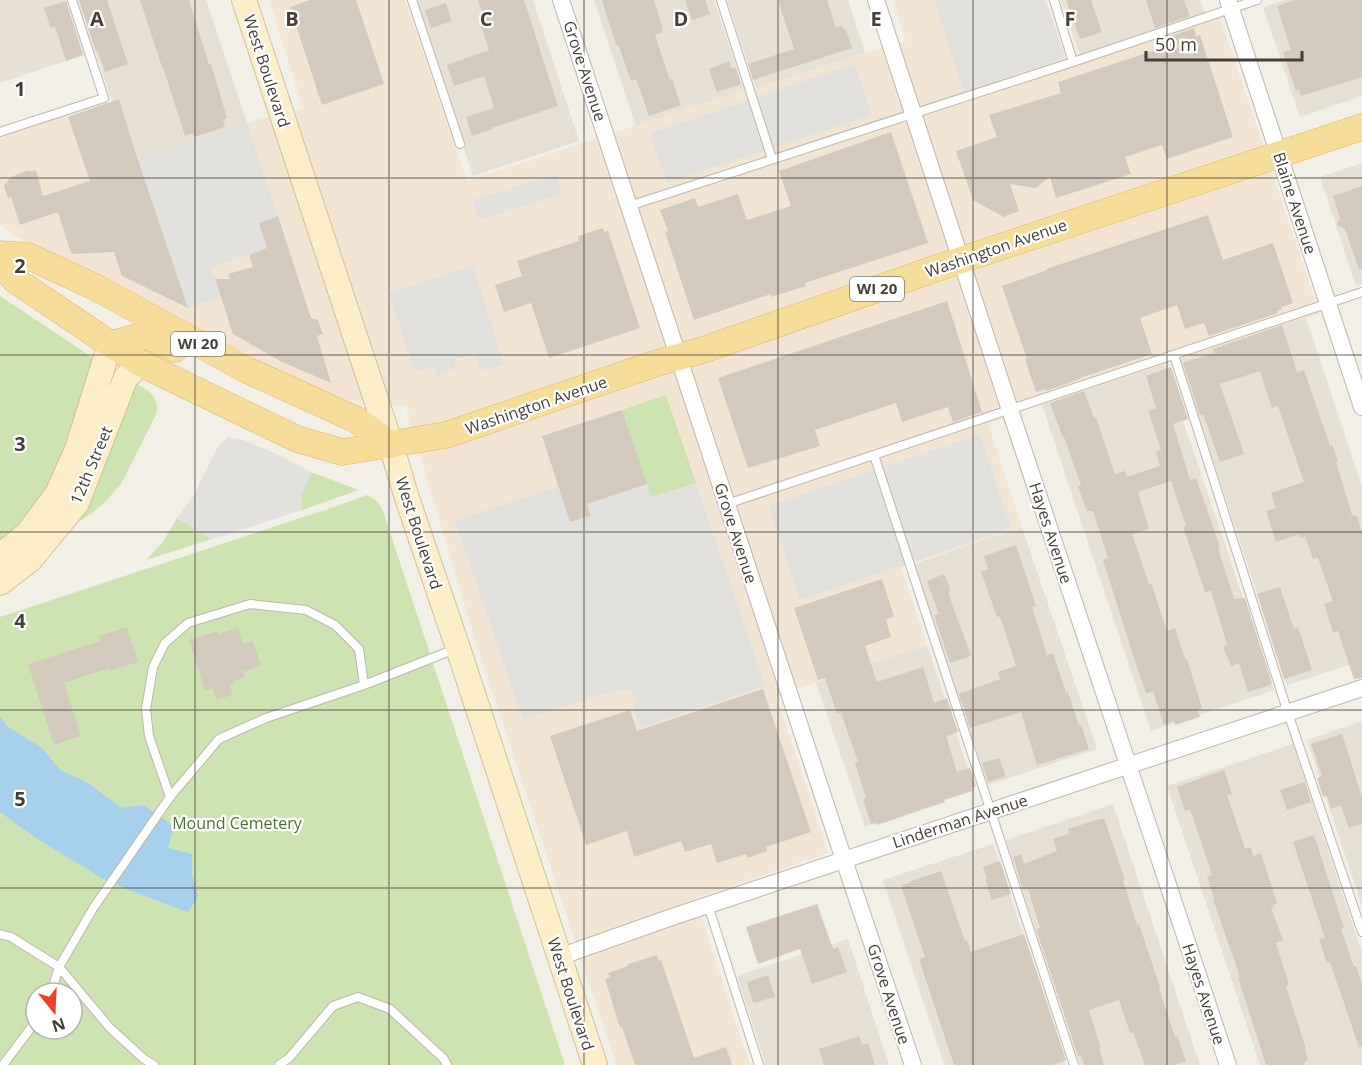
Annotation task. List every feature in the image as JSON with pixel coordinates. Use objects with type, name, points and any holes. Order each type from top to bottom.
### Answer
[{"type":"main road","name":"Washington Avenue","points":[[0,262],[15,280],[142,364],[297,439],[342,452],[446,435],[1362,127]]},
{"type":"main road","name":"WI 20","points":[[0,254],[28,256],[95,287],[246,370],[357,420],[391,445]]},
{"type":"main road","points":[[110,344],[146,335],[187,356],[246,370]]},
{"type":"street","name":"West Boulevard","points":[[244,0],[595,1065]]},
{"type":"street","name":"Grove Avenue","points":[[561,0],[913,1065]]},
{"type":"street","name":"Hayes Avenue","points":[[876,0],[1228,1065]]},
{"type":"street","name":"Blaine Avenue","points":[[1229,4],[1362,407]]},
{"type":"street","name":"12th Street","points":[[0,556],[27,534],[57,494],[76,449],[110,344]]},
{"type":"street","name":"12th Street","points":[[0,583],[30,560],[77,503],[126,376],[142,364]]},
{"type":"street","name":"Linderman Avenue","points":[[559,957],[708,905],[1362,688]]},
{"type":"lane","points":[[0,132],[104,98],[72,0]]},
{"type":"lane","points":[[412,0],[460,144]]},
{"type":"lane","points":[[721,0],[772,159]]},
{"type":"lane","points":[[1054,0],[1073,62]]},
{"type":"lane","points":[[629,207],[1073,62],[1229,4],[1257,0]]},
{"type":"lane","points":[[727,504],[1362,292]]},
{"type":"lane","points":[[1174,355],[1288,713],[1362,932]]},
{"type":"lane","points":[[874,455],[1074,1065]]},
{"type":"lane","points":[[170,797],[149,736],[146,709],[153,667],[165,643],[188,623],[250,604],[306,610],[335,625],[359,650],[364,685]]},
{"type":"lane","points":[[55,981],[59,967],[94,907],[170,797],[219,739],[266,718],[364,685],[458,648]]},
{"type":"lane","points":[[708,905],[759,1065]]},
{"type":"lane","points":[[0,934],[11,937],[59,967],[110,1028],[144,1059],[154,1065]]},
{"type":"lane","points":[[279,1065],[289,1058],[333,1006],[358,997],[390,1009],[444,1059],[447,1065]]},
{"type":"lane","points":[[4,1065],[24,1038]]},
{"type":"shaded area","points":[[0,0],[66,0],[84,55],[0,83]]},
{"type":"shaded area","points":[[78,0],[206,0],[247,123],[138,160],[119,99],[112,101]]},
{"type":"shaded area","points":[[269,0],[405,0],[467,181],[744,90],[906,41],[893,0],[1046,0],[1067,60],[1217,9],[1320,314],[988,423],[1022,527],[901,567],[927,645],[776,696],[828,853],[695,898],[750,1065],[616,1065],[472,631],[406,407],[329,397],[16,236],[0,224],[0,132],[44,118],[68,116],[119,99],[139,160],[260,119],[303,108]]},
{"type":"shaded area","points":[[416,0],[533,0],[579,141],[473,176]]},
{"type":"shaded area","points":[[594,0],[714,0],[744,90],[636,126]]},
{"type":"shaded area","points":[[727,0],[848,0],[865,53],[756,88]]},
{"type":"shaded area","points":[[934,0],[1045,0],[1065,58],[964,91]]},
{"type":"shaded area","points":[[1061,0],[1200,0],[1205,14],[1080,55]]},
{"type":"shaded area","points":[[1285,0],[1362,0],[1362,96],[1300,117],[1263,7]]},
{"type":"shaded area","points":[[855,64],[872,115],[667,183],[650,133]]},
{"type":"shaded area","points":[[247,123],[278,216],[259,223],[267,248],[211,268],[221,297],[188,308],[138,160]]},
{"type":"shaded area","points":[[1362,163],[1362,284],[1356,286],[1320,177]]},
{"type":"shaded area","points":[[556,174],[562,194],[479,220],[473,200]]},
{"type":"shaded area","points":[[473,266],[504,364],[481,372],[474,353],[454,360],[457,369],[438,376],[434,366],[415,372],[389,293]]},
{"type":"shaded area","points":[[1306,317],[1362,487],[1362,661],[1287,685],[1180,359]]},
{"type":"shaded area","points":[[1164,364],[1274,690],[1151,731],[1042,405]]},
{"type":"shaded area","points":[[980,434],[1011,528],[800,600],[769,506]]},
{"type":"shaded area","points":[[227,437],[241,439],[277,454],[311,472],[302,492],[302,510],[212,539],[177,518],[194,495],[218,447]]},
{"type":"shaded area","points":[[696,483],[765,686],[640,728],[632,704],[637,701],[632,691],[624,690],[609,692],[523,720],[455,521],[558,486],[571,522],[590,516],[587,504],[647,484],[651,497]]},
{"type":"shaded area","points":[[1022,527],[1097,749],[988,785],[914,564]]},
{"type":"shaded area","points":[[927,645],[975,790],[865,827],[816,682]]},
{"type":"shaded area","points":[[1362,721],[1362,906],[1307,740]]},
{"type":"shaded area","points":[[1293,744],[1362,953],[1362,1065],[1260,1065],[1167,786]]},
{"type":"shaded area","points":[[1113,804],[1200,1065],[1080,1065],[1006,840]]},
{"type":"shaded area","points":[[993,844],[1066,1065],[944,1065],[883,880]]},
{"type":"shaded area","points":[[848,939],[889,1065],[766,1065],[737,976]]},
{"type":"green space","points":[[0,296],[110,369],[149,391],[154,397],[157,410],[121,484],[106,501],[75,524],[0,550]]},
{"type":"green space","points":[[666,395],[696,483],[651,498],[622,410]]},
{"type":"green space","points":[[311,472],[359,490],[302,510],[302,492]]},
{"type":"green space","name":"Mound Cemetery","points":[[367,495],[377,501],[383,511],[565,1065],[0,1065],[0,617]]},
{"type":"green space","points":[[177,518],[212,539],[146,560],[163,542]]},
{"type":"water","points":[[0,716],[7,726],[43,749],[61,771],[85,781],[122,808],[143,805],[174,826],[168,848],[192,854],[192,875],[198,896],[188,912],[100,877],[36,838],[0,812]]},
{"type":"building","points":[[79,0],[107,0],[128,64],[105,72]]},
{"type":"building","points":[[140,0],[189,0],[227,118],[223,120],[225,127],[194,137],[193,133],[185,136]]},
{"type":"building","points":[[310,0],[356,0],[384,84],[322,105],[290,7]]},
{"type":"building","points":[[478,0],[524,0],[558,106],[472,136],[466,117],[494,108],[484,76],[454,86],[447,65],[489,50],[480,23],[485,21]]},
{"type":"building","points":[[602,0],[654,0],[663,29],[663,32],[655,35],[681,105],[649,116],[636,79],[631,81],[618,44],[616,45]]},
{"type":"building","points":[[685,0],[705,0],[710,14],[692,20]]},
{"type":"building","points":[[778,0],[827,0],[836,28],[842,26],[846,30],[852,48],[753,80],[748,64],[794,49]]},
{"type":"building","points":[[1066,0],[1091,0],[1102,32],[1080,39]]},
{"type":"building","points":[[1146,0],[1184,0],[1190,16],[1155,28]]},
{"type":"building","points":[[1294,0],[1362,0],[1362,77],[1301,96],[1299,89],[1296,91],[1283,52],[1291,50],[1277,6]]},
{"type":"building","points":[[66,1],[83,55],[66,61],[55,26],[51,28],[44,8]]},
{"type":"building","points":[[446,3],[452,21],[431,28],[425,10]]},
{"type":"building","points":[[1194,28],[1196,37],[1200,35],[1233,137],[1167,159],[1162,145],[1125,157],[1131,174],[1056,198],[1050,177],[1036,188],[1010,184],[1019,211],[1004,217],[973,200],[956,151],[997,137],[989,115],[1061,93],[1058,82],[1162,48],[1159,40]]},
{"type":"building","points":[[729,61],[732,69],[736,68],[741,84],[717,92],[709,69]]},
{"type":"building","points":[[119,99],[188,308],[122,276],[114,252],[71,253],[58,212],[20,225],[11,197],[8,198],[4,186],[11,177],[29,170],[29,172],[36,170],[43,196],[90,181],[68,117]]},
{"type":"building","points":[[891,132],[928,243],[805,283],[806,286],[771,297],[771,294],[694,320],[660,210],[695,198],[698,207],[738,194],[747,220],[791,206],[779,171]]},
{"type":"building","points":[[1362,186],[1362,269],[1359,270],[1345,229],[1337,225],[1340,219],[1333,196]]},
{"type":"building","points":[[1208,215],[1223,260],[1273,243],[1293,303],[1281,307],[1278,313],[1209,336],[1204,323],[1185,329],[1177,305],[1140,318],[1152,354],[1046,391],[1046,389],[1036,392],[1002,286]]},
{"type":"building","points":[[278,216],[311,318],[318,320],[323,334],[317,336],[331,383],[282,362],[233,334],[215,279],[230,279],[228,274],[253,267],[249,255],[267,248],[259,223]]},
{"type":"building","points":[[603,228],[604,232],[608,231],[640,328],[549,358],[531,303],[504,312],[495,285],[522,276],[517,261],[579,241],[578,236]]},
{"type":"building","points":[[947,301],[982,412],[953,422],[948,407],[902,422],[896,403],[815,430],[820,446],[748,468],[718,378]]},
{"type":"building","points":[[1282,325],[1297,372],[1304,370],[1330,446],[1332,445],[1338,462],[1336,462],[1352,515],[1357,516],[1362,533],[1362,678],[1354,679],[1338,631],[1333,632],[1324,604],[1333,601],[1318,558],[1313,559],[1305,537],[1300,538],[1299,534],[1276,542],[1266,511],[1276,508],[1271,493],[1304,482],[1278,406],[1272,408],[1260,371],[1220,384],[1244,454],[1220,462],[1203,414],[1200,415],[1183,363],[1214,353],[1213,349]]},
{"type":"building","points":[[1171,367],[1188,419],[1173,424],[1190,480],[1196,478],[1220,547],[1218,548],[1234,599],[1245,598],[1272,683],[1248,692],[1239,663],[1231,666],[1223,647],[1227,645],[1211,591],[1205,592],[1183,527],[1186,526],[1171,481],[1138,492],[1149,529],[1132,534],[1167,631],[1175,628],[1202,708],[1197,710],[1200,717],[1175,725],[1174,721],[1164,725],[1153,692],[1146,693],[1103,560],[1108,558],[1093,511],[1087,511],[1078,486],[1081,485],[1050,403],[1084,391],[1094,418],[1096,417],[1115,474],[1125,471],[1127,477],[1160,466],[1156,452],[1161,450],[1148,411],[1156,408],[1146,376]]},
{"type":"building","points":[[622,410],[647,484],[587,504],[591,516],[570,522],[542,436]]},
{"type":"building","points":[[1016,545],[1036,606],[1032,607],[1047,655],[1053,653],[1089,749],[1037,765],[1021,712],[970,728],[959,694],[1000,679],[998,672],[1016,666],[1002,622],[999,616],[997,617],[981,572],[988,569],[984,556]]},
{"type":"building","points":[[944,574],[950,588],[949,595],[971,656],[950,663],[934,615],[939,614],[927,581]]},
{"type":"building","points":[[882,579],[894,616],[886,620],[891,637],[865,646],[877,682],[923,667],[934,703],[947,698],[958,732],[946,736],[957,772],[970,768],[976,786],[971,788],[972,791],[944,800],[945,802],[877,825],[876,823],[871,824],[855,763],[858,762],[841,713],[837,714],[825,678],[818,680],[794,608]]},
{"type":"building","points":[[1280,587],[1294,629],[1298,627],[1312,670],[1284,679],[1257,594]]},
{"type":"building","points":[[127,627],[138,662],[110,671],[109,668],[64,683],[81,736],[54,745],[28,664],[100,641],[99,636]]},
{"type":"building","points":[[238,627],[243,644],[253,641],[261,666],[243,672],[245,677],[229,685],[232,695],[216,700],[213,688],[205,691],[189,640],[218,631],[219,634]]},
{"type":"building","points":[[763,689],[811,832],[766,847],[767,851],[748,858],[746,854],[717,863],[711,844],[685,852],[681,841],[634,857],[627,831],[586,845],[550,736],[630,710],[637,731]]},
{"type":"building","points":[[1342,734],[1362,797],[1362,824],[1349,828],[1341,805],[1331,809],[1327,796],[1323,797],[1317,778],[1322,776],[1311,744]]},
{"type":"building","points":[[999,758],[1006,776],[988,782],[982,763]]},
{"type":"building","points":[[1224,770],[1232,794],[1227,795],[1245,849],[1251,847],[1253,856],[1261,853],[1277,903],[1271,908],[1283,940],[1276,943],[1289,985],[1286,986],[1306,1049],[1308,1060],[1304,1062],[1305,1065],[1266,1065],[1238,977],[1240,977],[1213,899],[1207,876],[1212,875],[1190,809],[1185,811],[1177,787]]},
{"type":"building","points":[[1305,782],[1311,802],[1287,810],[1280,790]]},
{"type":"building","points":[[1104,818],[1137,925],[1139,924],[1175,1037],[1177,1036],[1186,1061],[1174,1065],[1145,1065],[1133,1032],[1130,1033],[1119,1000],[1089,1010],[1104,1065],[1084,1065],[1081,1055],[1078,1056],[1036,929],[1040,928],[1028,889],[1023,890],[1013,857],[1021,854],[1024,864],[1057,851],[1053,839],[1069,834],[1068,829]]},
{"type":"building","points":[[1314,835],[1344,928],[1341,929],[1362,984],[1362,1047],[1359,1047],[1330,962],[1327,963],[1319,939],[1325,938],[1293,842]]},
{"type":"building","points":[[1000,861],[1011,894],[992,900],[983,867]]},
{"type":"building","points":[[941,871],[965,941],[967,940],[971,952],[1024,934],[1066,1060],[1053,1065],[954,1065],[919,959],[925,957],[901,886]]},
{"type":"building","points":[[817,904],[833,949],[838,947],[847,972],[812,984],[800,949],[758,964],[746,927]]},
{"type":"building","points":[[657,955],[659,961],[661,960],[694,1058],[726,1047],[732,1065],[635,1065],[622,1027],[620,1028],[605,979],[610,977],[608,973]]},
{"type":"building","points":[[768,975],[775,997],[753,1003],[747,982]]},
{"type":"building","points":[[859,1036],[862,1045],[868,1043],[875,1065],[824,1065],[819,1049]]}]
